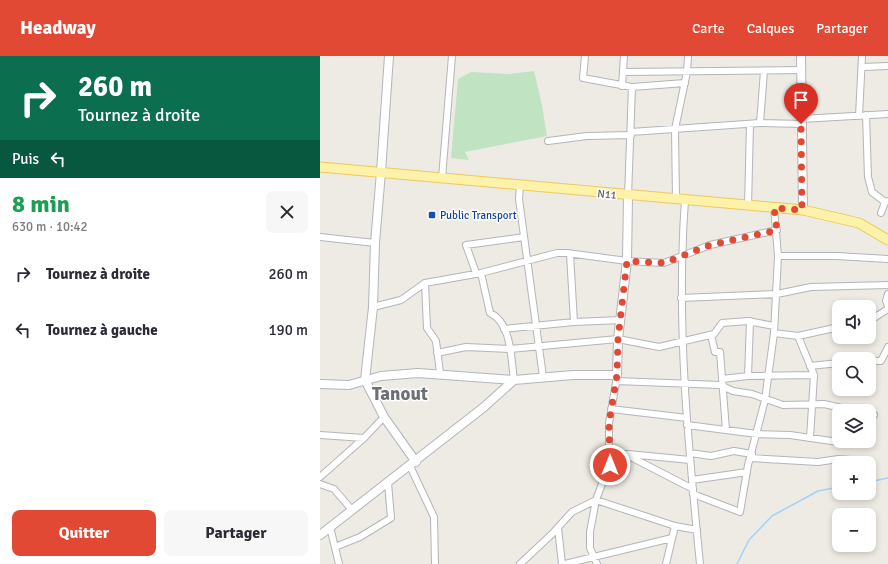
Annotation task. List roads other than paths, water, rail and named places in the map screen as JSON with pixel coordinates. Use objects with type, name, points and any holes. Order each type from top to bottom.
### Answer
[{"type":"main road","name":"N11","points":[[320,167],[628,196],[802,210],[859,223],[888,240]]},
{"type":"street","points":[[389,56],[382,172],[375,243],[373,307],[365,380],[384,417],[413,464],[434,517],[435,564]]},
{"type":"street","points":[[442,178],[452,56]]},
{"type":"street","points":[[585,56],[583,78],[632,87],[684,83]]},
{"type":"street","points":[[622,86],[624,56]]},
{"type":"street","points":[[688,56],[687,72],[675,129],[680,200],[684,384],[700,564]]},
{"type":"street","points":[[801,56],[802,210]]},
{"type":"street","points":[[859,116],[862,56]]},
{"type":"street","points":[[862,67],[888,66]]},
{"type":"street","points":[[623,72],[801,70]]},
{"type":"street","points":[[760,123],[764,71]]},
{"type":"street","points":[[596,564],[590,548],[590,532],[596,500],[610,465],[609,423],[616,378],[618,339],[627,261],[632,87]]},
{"type":"street","points":[[548,141],[588,136],[675,129],[888,114]]},
{"type":"street","points":[[866,115],[868,178],[872,192],[887,201],[881,213]]},
{"type":"street","points":[[748,206],[750,124]]},
{"type":"street","points":[[520,185],[519,199],[543,377]]},
{"type":"street","points":[[624,454],[693,492],[740,512],[747,472],[765,400],[774,333],[778,256],[774,208]]},
{"type":"street","points":[[373,307],[401,300],[426,283],[478,273],[557,253],[627,261],[664,263],[710,245],[777,230]]},
{"type":"street","points":[[320,237],[375,243]]},
{"type":"street","points":[[514,380],[510,349],[504,329],[495,315],[490,313],[478,273],[466,246],[524,237]]},
{"type":"street","points":[[570,254],[574,322]]},
{"type":"street","points":[[778,256],[888,259]]},
{"type":"street","points":[[426,283],[427,328],[436,341],[440,373]]},
{"type":"street","points":[[681,298],[777,294],[811,287],[888,285]]},
{"type":"street","points":[[876,316],[888,308],[886,301],[888,294]]},
{"type":"street","points":[[504,329],[574,322],[621,320]]},
{"type":"street","points":[[437,353],[466,347],[510,349],[618,339],[659,347],[682,343],[714,334],[722,323],[750,321],[774,326]]},
{"type":"street","points":[[748,376],[750,321]]},
{"type":"street","points":[[774,333],[798,336],[832,329]]},
{"type":"street","points":[[711,335],[715,352],[720,352],[726,430]]},
{"type":"street","points":[[798,336],[814,375],[810,438]]},
{"type":"street","points":[[876,361],[881,361],[888,347]]},
{"type":"street","points":[[810,366],[832,364]]},
{"type":"street","points":[[320,384],[349,385],[381,376],[440,373],[514,380],[573,375],[723,386],[733,391],[752,394],[765,400],[783,405],[824,404],[832,406]]},
{"type":"street","points":[[722,379],[748,376],[814,375]]},
{"type":"street","points":[[320,535],[484,408],[514,380]]},
{"type":"street","points":[[611,410],[726,430],[757,434],[790,435],[832,441]]},
{"type":"street","points":[[320,477],[364,438],[384,417]]},
{"type":"street","points":[[320,435],[364,438]]},
{"type":"street","points":[[690,453],[711,456],[734,451],[751,456],[818,462],[832,460]]},
{"type":"street","points":[[610,452],[690,460]]},
{"type":"street","points":[[692,480],[747,472]]},
{"type":"street","points":[[335,547],[360,537],[391,518],[388,483]]},
{"type":"street","points":[[320,484],[334,489],[352,510]]},
{"type":"street","points":[[520,564],[558,528],[572,512],[596,500],[675,526],[697,530]]},
{"type":"street","points":[[666,564],[675,526]]},
{"type":"street","points":[[330,527],[339,564]]},
{"type":"street","points":[[558,528],[564,564],[672,538]]},
{"type":"waterway","points":[[876,481],[888,478]]},
{"type":"waterway","points":[[737,564],[749,540],[772,516],[818,491],[832,488]]},
{"type":"place","name":"Public Transport","points":[[432,215]]},
{"type":"district","name":"Tanout","points":[[400,393]]}]
